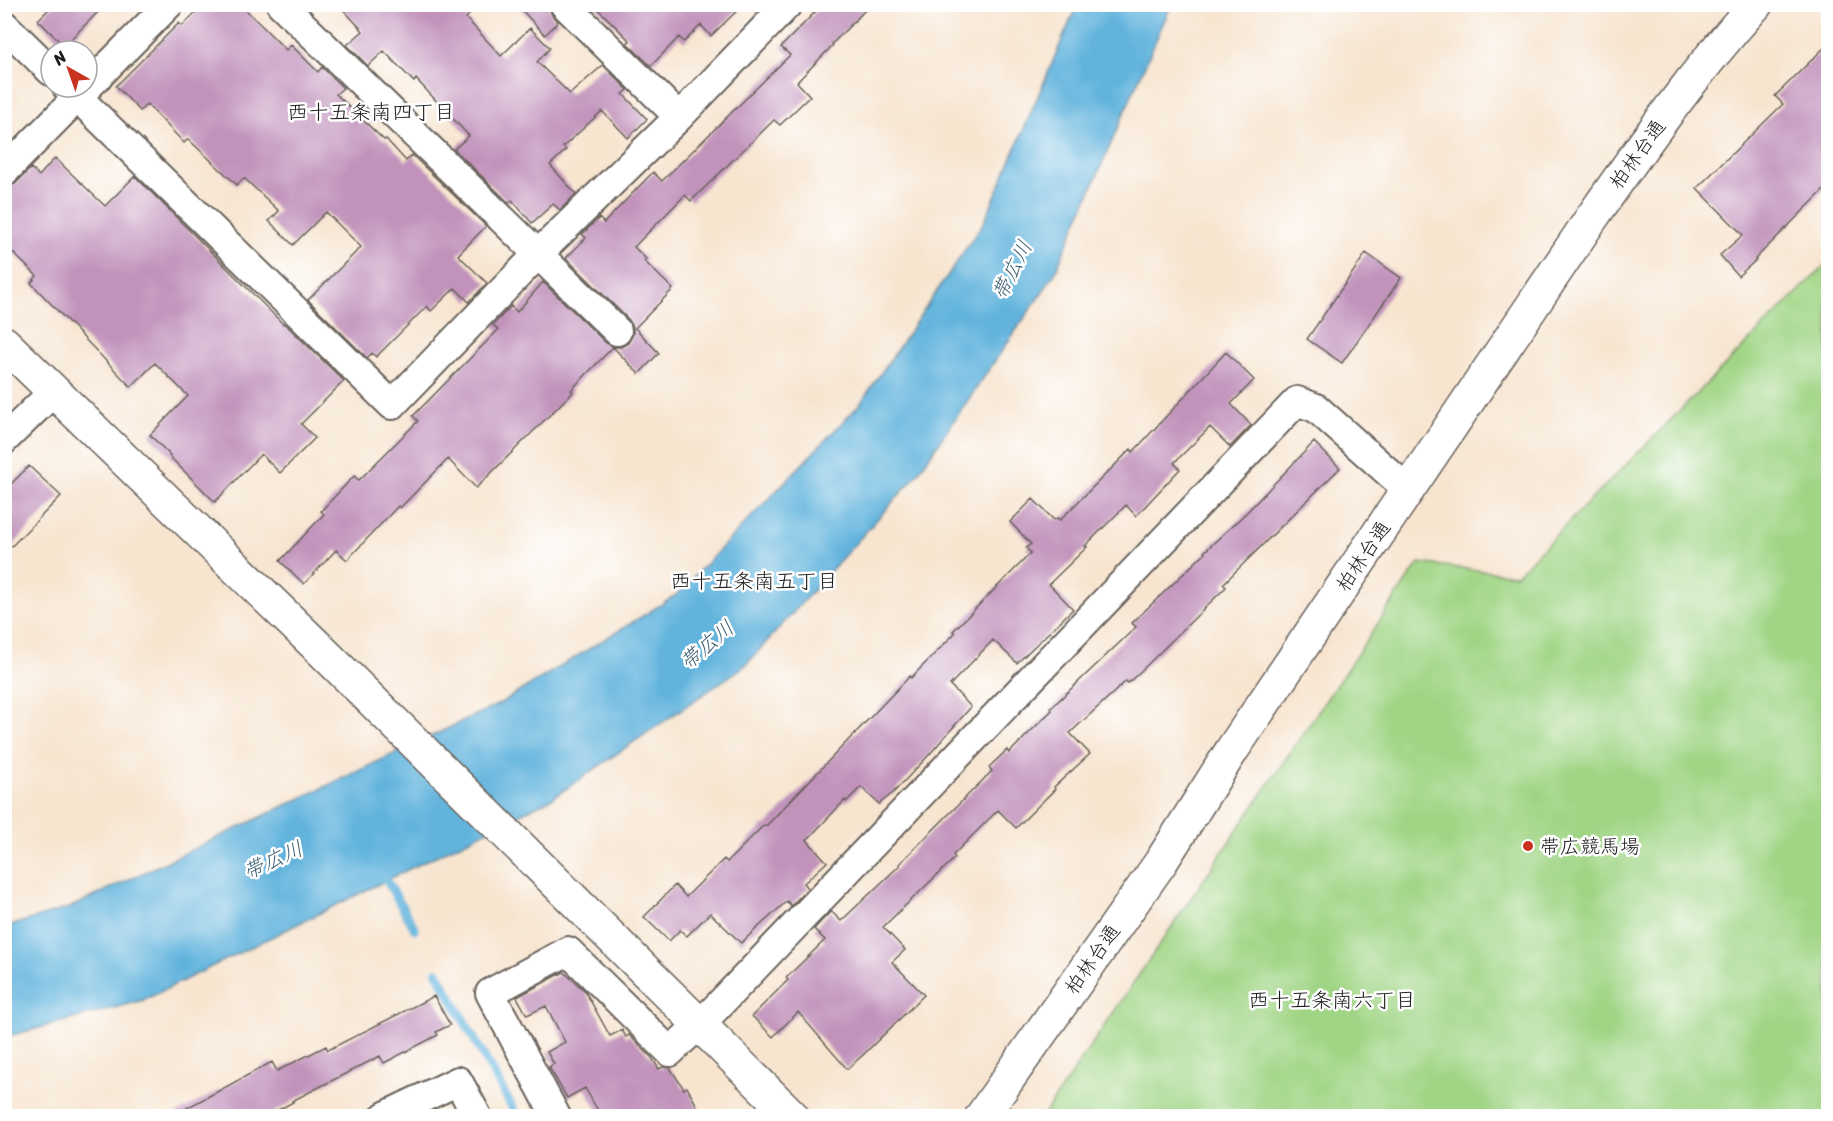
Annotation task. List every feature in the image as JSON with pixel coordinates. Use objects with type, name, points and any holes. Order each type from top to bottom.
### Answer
[{"type":"street","points":[[99,68],[169,4]]},
{"type":"street","points":[[281,4],[617,331]]},
{"type":"street","points":[[564,4],[679,117]]},
{"type":"street","points":[[79,99],[392,405],[538,254],[679,117],[788,4]]},
{"type":"street","name":"柏林台通","points":[[982,1116],[1161,862],[1232,750],[1407,489],[1650,134],[1722,42],[1756,4]]},
{"type":"street","points":[[4,25],[39,59]]},
{"type":"street","points":[[4,172],[66,99]]},
{"type":"street","points":[[4,343],[324,653],[792,1116]]},
{"type":"street","points":[[4,440],[53,392]]},
{"type":"street","points":[[556,1116],[490,993],[568,951],[670,1052],[699,1025],[1297,401],[1316,408],[1407,489]]},
{"type":"street","points":[[385,1116],[458,1081],[477,1116]]},
{"type":"green space","name":"帯広競馬場","points":[[1828,262],[1828,1116],[1043,1116],[1419,563],[1516,575]]},
{"type":"water","name":"帯広川","points":[[1077,5],[1173,5],[1054,275],[916,476],[746,665],[551,799],[144,1000],[5,1037],[5,927],[69,908],[499,704],[675,596],[860,404],[984,222]]},
{"type":"building","points":[[54,4],[106,4],[71,39],[57,39],[38,20]]},
{"type":"building","points":[[204,4],[240,4],[286,50],[291,45],[318,72],[322,67],[343,88],[336,94],[384,140],[386,139],[406,161],[412,155],[486,226],[458,255],[487,283],[469,302],[455,288],[431,311],[427,306],[376,357],[372,353],[367,358],[308,300],[361,247],[326,212],[293,245],[269,221],[279,211],[244,178],[237,185],[188,139],[184,143],[147,104],[140,111],[116,86],[179,23],[182,26]]},
{"type":"building","points":[[338,4],[479,4],[466,18],[501,56],[530,28],[550,48],[537,62],[570,94],[603,65],[628,90],[623,94],[647,119],[628,138],[602,111],[563,147],[566,150],[550,165],[576,194],[560,210],[553,204],[532,223],[512,200],[509,203],[454,149],[469,136],[416,79],[414,82],[384,51],[368,66],[347,45],[363,31]]},
{"type":"building","points":[[516,4],[548,4],[552,15],[558,22],[545,35]]},
{"type":"building","points":[[593,4],[744,4],[711,36],[701,25],[684,42],[679,37],[651,66],[627,43],[630,41]]},
{"type":"building","points":[[823,4],[871,4],[797,82],[810,96],[780,125],[774,120],[691,201],[685,195],[634,247],[646,259],[644,261],[673,289],[635,328],[659,353],[639,374],[613,347],[571,390],[573,392],[476,488],[448,459],[400,508],[398,506],[347,560],[336,550],[304,584],[280,561],[324,514],[321,511],[354,476],[359,480],[418,421],[413,416],[498,330],[493,325],[511,306],[517,312],[543,282],[606,343],[614,347],[621,347],[628,343],[633,334],[633,327],[629,320],[566,258],[586,238],[582,234],[599,218],[604,223],[653,172],[662,181],[790,55],[781,47]]},
{"type":"building","points":[[1828,44],[1828,186],[1738,276],[1720,255],[1743,235],[1697,188],[1783,104],[1775,96]]},
{"type":"building","points":[[55,158],[105,206],[135,176],[283,324],[344,381],[301,424],[315,438],[280,473],[261,454],[215,502],[150,435],[188,396],[155,363],[131,387],[31,283],[37,276],[4,244],[4,188],[15,184],[31,168],[39,176]]},
{"type":"building","points":[[1366,253],[1401,278],[1342,363],[1307,339]]},
{"type":"building","points":[[1226,352],[1254,380],[1231,404],[1251,425],[1230,447],[1210,427],[1174,463],[1180,469],[1136,516],[1126,505],[1085,546],[1087,547],[1049,584],[1073,609],[1017,663],[993,640],[950,685],[971,707],[928,756],[893,793],[879,804],[861,787],[846,802],[845,800],[807,840],[827,862],[804,883],[808,888],[791,906],[787,901],[741,943],[710,913],[687,936],[680,930],[669,941],[644,917],[675,885],[686,897],[724,859],[727,862],[764,825],[766,826],[1031,553],[1026,548],[1031,544],[1010,522],[1033,499],[1054,520],[1057,518],[1060,520],[1131,449],[1133,452]]},
{"type":"building","points":[[1314,442],[1340,468],[1223,584],[1226,587],[1143,669],[1128,683],[1126,681],[1070,733],[1090,754],[1054,787],[1055,789],[1016,828],[998,810],[953,855],[955,858],[883,927],[905,950],[892,962],[924,995],[847,1069],[798,1012],[773,1037],[752,1016],[788,980],[786,978],[825,940],[814,929],[831,911],[841,921],[900,865],[992,771],[989,767],[1007,750],[1009,753],[1052,710],[1051,708],[1136,627],[1132,623],[1247,512]]},
{"type":"building","points":[[29,466],[61,496],[4,554],[4,491]]},
{"type":"building","points":[[564,972],[585,991],[610,1036],[622,1030],[626,1037],[629,1035],[652,1058],[659,1069],[670,1068],[684,1089],[687,1087],[702,1116],[601,1116],[585,1088],[567,1098],[549,1067],[554,1064],[547,1052],[565,1042],[546,1006],[527,1015],[517,997]]},
{"type":"building","points":[[434,996],[450,1025],[436,1032],[438,1035],[384,1063],[380,1056],[267,1116],[172,1116],[272,1062],[277,1071],[326,1046],[328,1050]]},
{"type":"waterway","points":[[381,871],[415,929]]},
{"type":"waterway","points":[[437,972],[517,1116]]},
{"type":"place","name":"帯広競馬場","points":[[1528,846]]},
{"type":"district","name":"西十五条南四丁目","points":[[371,112]]},
{"type":"district","name":"西十五条南五丁目","points":[[754,581]]},
{"type":"district","name":"西十五条南六丁目","points":[[1332,1000]]}]
